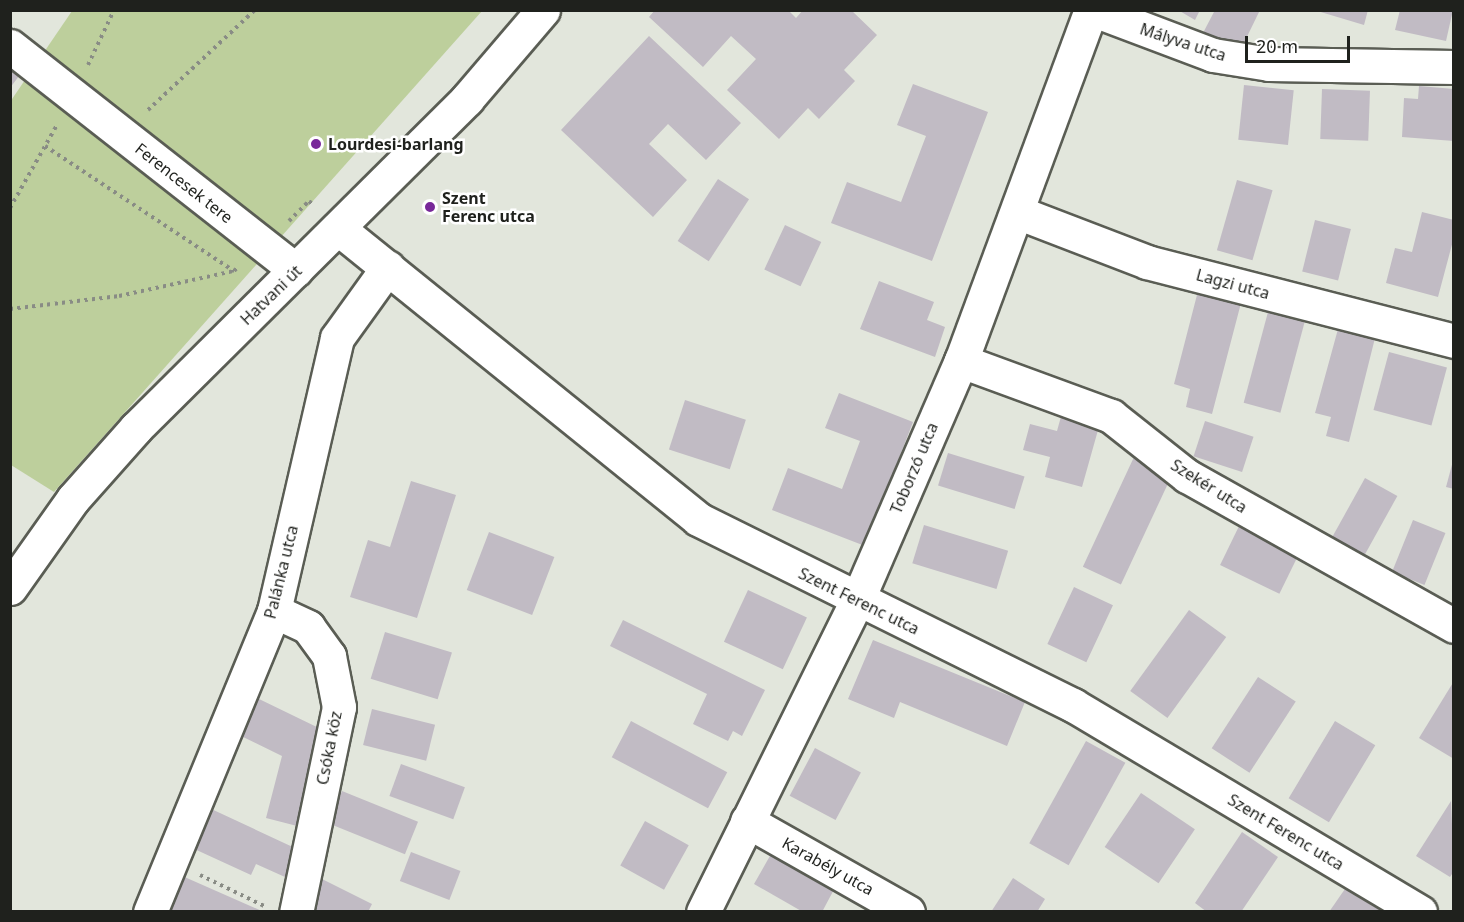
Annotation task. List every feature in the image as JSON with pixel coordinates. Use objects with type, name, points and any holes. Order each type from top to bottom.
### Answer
[{"type":"street","name":"Hatvani út","points":[[10,588],[73,499],[96,472],[466,99],[543,10]]},
{"type":"street","name":"Mályva utca","points":[[1093,10],[1213,55],[1269,64],[1454,67]]},
{"type":"street","name":"Toborzó utca","points":[[703,912],[857,602],[960,361],[1093,10]]},
{"type":"street","name":"Ferencesek tere","points":[[10,46],[296,270]]},
{"type":"street","name":"Lagzi utca","points":[[1017,212],[1147,262],[1454,341]]},
{"type":"street","name":"Szent Ferenc utca","points":[[339,229],[698,519],[857,602],[1073,705],[1420,912]]},
{"type":"street","name":"Palánka utca","points":[[150,912],[274,611],[337,338],[388,267]]},
{"type":"street","name":"Szekér utca","points":[[960,361],[1111,416],[1187,476],[1454,626]]},
{"type":"street","name":"Csóka köz","points":[[274,611],[308,627],[329,656],[339,707],[296,912]]},
{"type":"street","name":"Karabély utca","points":[[747,822],[908,912]]},
{"type":"path","points":[[73,95],[114,10]]},
{"type":"path","points":[[123,134],[255,10]]},
{"type":"path","points":[[10,208],[45,146]]},
{"type":"path","points":[[10,309],[119,296],[234,271]]},
{"type":"path","points":[[171,862],[275,912]]},
{"type":"green space","points":[[72,11],[482,11],[54,492],[11,465],[10,102]]},
{"type":"building","points":[[655,10],[788,10],[796,18],[803,10],[851,10],[877,35],[844,70],[855,81],[819,119],[808,108],[779,139],[727,90],[756,59],[731,36],[703,67],[649,17]]},
{"type":"building","points":[[1178,10],[1200,10],[1195,20]]},
{"type":"building","points":[[1215,10],[1260,10],[1240,51],[1203,33]]},
{"type":"building","points":[[1314,10],[1368,10],[1364,25]]},
{"type":"building","points":[[1400,10],[1453,10],[1446,41],[1395,30]]},
{"type":"building","points":[[649,36],[741,123],[706,160],[668,124],[649,144],[687,180],[653,217],[561,130]]},
{"type":"building","points":[[10,63],[22,72],[10,88]]},
{"type":"building","points":[[913,84],[988,112],[932,261],[831,223],[847,182],[901,202],[926,136],[897,125]]},
{"type":"building","points":[[1244,85],[1294,90],[1288,145],[1238,140]]},
{"type":"building","points":[[1419,86],[1454,89],[1454,141],[1402,137],[1404,98],[1418,99]]},
{"type":"building","points":[[1322,89],[1370,91],[1368,141],[1320,139]]},
{"type":"building","points":[[718,179],[749,199],[709,261],[678,241]]},
{"type":"building","points":[[1237,180],[1273,190],[1252,260],[1217,250]]},
{"type":"building","points":[[1422,212],[1454,220],[1454,237],[1438,297],[1386,283],[1395,248],[1412,252]]},
{"type":"building","points":[[1315,220],[1351,229],[1338,280],[1302,271]]},
{"type":"building","points":[[785,225],[821,242],[801,286],[764,269]]},
{"type":"building","points":[[879,281],[934,302],[927,320],[945,327],[935,357],[860,329]]},
{"type":"building","points":[[1198,291],[1241,303],[1212,414],[1186,407],[1190,389],[1174,384]]},
{"type":"building","points":[[1268,312],[1305,322],[1280,413],[1244,403]]},
{"type":"building","points":[[1338,329],[1375,338],[1349,442],[1326,436],[1331,417],[1315,413]]},
{"type":"building","points":[[1389,352],[1447,368],[1431,425],[1373,410]]},
{"type":"building","points":[[839,393],[913,422],[865,546],[772,510],[788,468],[842,489],[860,441],[825,428]]},
{"type":"building","points":[[685,400],[746,420],[730,469],[669,449]]},
{"type":"building","points":[[1062,413],[1100,423],[1082,487],[1045,477],[1050,457],[1023,450],[1030,424],[1057,431]]},
{"type":"building","points":[[1205,421],[1254,437],[1242,472],[1194,456]]},
{"type":"building","points":[[948,453],[1025,476],[1015,509],[938,486]]},
{"type":"building","points":[[1134,457],[1172,475],[1121,584],[1083,567]]},
{"type":"building","points":[[1454,461],[1454,489],[1446,487]]},
{"type":"building","points":[[1365,478],[1397,496],[1362,560],[1330,542]]},
{"type":"building","points":[[411,481],[456,495],[417,618],[350,597],[368,540],[390,547]]},
{"type":"building","points":[[1242,520],[1301,549],[1279,594],[1220,565]]},
{"type":"building","points":[[1413,520],[1445,533],[1424,585],[1392,572]]},
{"type":"building","points":[[924,525],[1008,551],[996,589],[912,563]]},
{"type":"building","points":[[489,532],[554,557],[532,615],[467,590]]},
{"type":"building","points":[[1074,587],[1113,605],[1086,662],[1047,644]]},
{"type":"building","points":[[748,590],[807,617],[783,669],[724,642]]},
{"type":"building","points":[[1189,610],[1226,637],[1167,718],[1130,691]]},
{"type":"building","points":[[623,620],[765,690],[742,736],[733,731],[728,741],[693,724],[707,694],[610,646]]},
{"type":"building","points":[[385,632],[452,652],[438,699],[371,679]]},
{"type":"building","points":[[873,640],[1025,702],[1007,746],[900,702],[894,718],[848,699]]},
{"type":"building","points":[[1258,677],[1296,702],[1249,773],[1212,748]]},
{"type":"building","points":[[1454,681],[1454,759],[1419,738]]},
{"type":"building","points":[[257,698],[325,731],[301,827],[266,818],[282,756],[239,735]]},
{"type":"building","points":[[372,709],[435,725],[426,761],[363,745]]},
{"type":"building","points":[[631,721],[727,772],[708,808],[612,757]]},
{"type":"building","points":[[1335,721],[1375,745],[1329,822],[1289,798]]},
{"type":"building","points":[[1086,741],[1125,763],[1069,865],[1029,843]]},
{"type":"building","points":[[815,748],[861,772],[836,820],[790,796]]},
{"type":"building","points":[[401,764],[465,787],[453,819],[389,796]]},
{"type":"building","points":[[342,791],[418,822],[405,854],[329,823]]},
{"type":"building","points":[[1141,793],[1195,829],[1159,883],[1105,847]]},
{"type":"building","points":[[1451,801],[1454,871],[1450,877],[1416,856]]},
{"type":"building","points":[[207,807],[297,849],[285,877],[256,864],[251,875],[190,847]]},
{"type":"building","points":[[645,821],[689,845],[664,890],[620,866]]},
{"type":"building","points":[[1242,832],[1278,857],[1241,912],[1207,912],[1195,903]]},
{"type":"building","points":[[775,847],[838,882],[822,912],[803,912],[754,884]]},
{"type":"building","points":[[411,852],[460,871],[449,900],[400,881]]},
{"type":"building","points":[[180,875],[264,912],[176,912],[166,907]]},
{"type":"building","points":[[320,878],[372,904],[368,912],[304,911]]},
{"type":"building","points":[[1013,878],[1045,899],[1037,912],[991,912]]},
{"type":"building","points":[[1347,886],[1382,912],[1329,912]]},
{"type":"place","name":"Lourdesi-barlang","points":[[316,144]]},
{"type":"place","name":"Szent Ferenc utca","points":[[430,207]]}]
